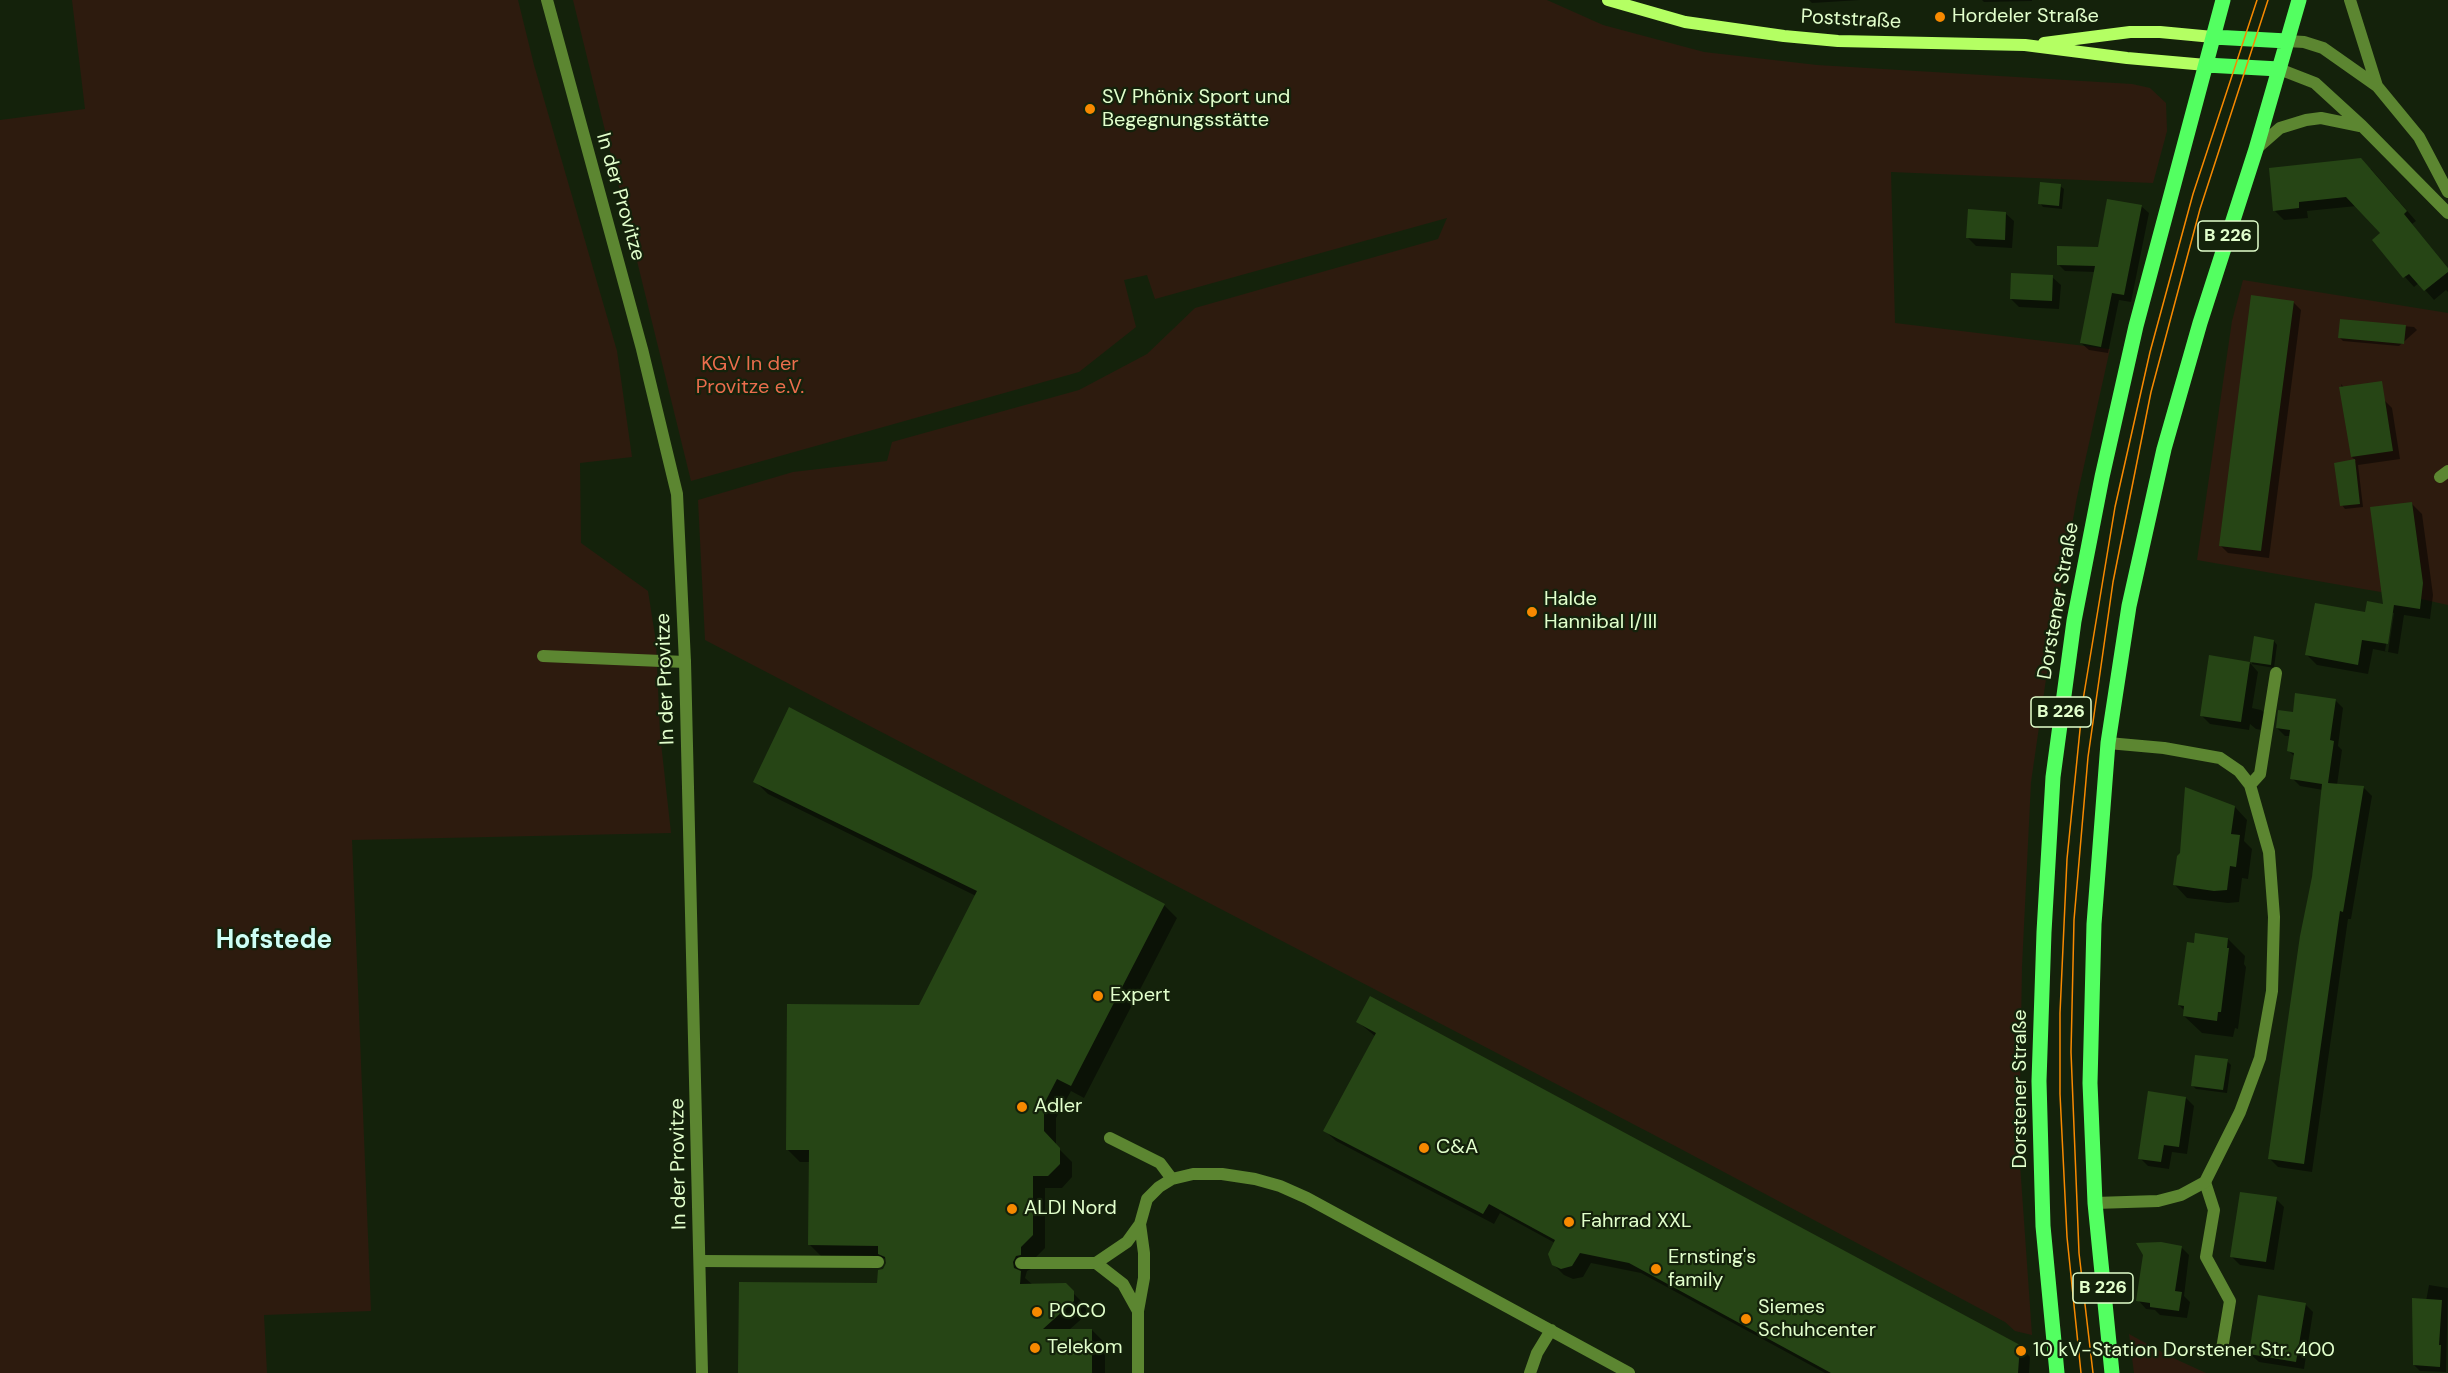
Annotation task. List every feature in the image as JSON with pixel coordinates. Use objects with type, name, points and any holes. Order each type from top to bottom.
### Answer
[{"type":"main road","name":"Dorstener Straße","points":[[2057,1373],[2043,1226],[2039,1081],[2044,932],[2053,777],[2074,621],[2103,477],[2139,315],[2223,0]]},
{"type":"main road","name":"B 226","points":[[2112,1373],[2095,1203],[2090,1083],[2094,924],[2108,743],[2129,606],[2153,489],[2200,323],[2256,149],[2299,0]]},
{"type":"main road","points":[[2213,37],[2287,41]]},
{"type":"main road","points":[[2206,65],[2279,69]]},
{"type":"street","name":"In der Provitze","points":[[547,0],[642,349],[677,494],[685,662],[702,1373]]},
{"type":"street","name":"Poststraße","points":[[1608,0],[1684,22],[1784,36],[1838,41],[2025,45],[2206,65]]},
{"type":"street","points":[[2350,0],[2377,86]]},
{"type":"street","name":"Poststraße","points":[[2025,45],[2130,32],[2160,32],[2213,37]]},
{"type":"street","points":[[2287,41],[2304,42],[2323,48],[2377,86],[2419,137],[2448,192]]},
{"type":"street","points":[[2279,69],[2315,83],[2362,126],[2448,213]]},
{"type":"street","points":[[2256,149],[2280,128],[2306,120],[2321,118],[2362,126]]},
{"type":"street","points":[[543,656],[685,662]]},
{"type":"street","points":[[2250,785],[2260,774],[2276,673]]},
{"type":"street","points":[[2095,1203],[2158,1201],[2181,1195],[2205,1182],[2223,1150],[2260,1058],[2272,991],[2274,917],[2269,852],[2250,785],[2239,771],[2220,758],[2164,748],[2108,743]]},
{"type":"street","points":[[1110,1138],[1160,1163],[1172,1179]]},
{"type":"street","points":[[1021,1263],[1096,1263],[1127,1242],[1140,1224],[1147,1199],[1159,1187],[1172,1179],[1193,1174],[1222,1173],[1280,1186],[1334,1212],[1629,1373]]},
{"type":"street","points":[[2205,1182],[2214,1210],[2206,1257],[2230,1301],[2222,1349]]},
{"type":"street","points":[[1138,1373],[1138,1311],[1144,1278],[1144,1253],[1140,1224]]},
{"type":"street","points":[[700,1261],[878,1262]]},
{"type":"street","points":[[1096,1263],[1123,1284],[1138,1311]]},
{"type":"street","points":[[1530,1373],[1537,1353],[1551,1330]]},
{"type":"green space","points":[[72,0],[518,0],[534,65],[617,351],[632,457],[580,463],[581,543],[648,591],[656,642],[660,734],[671,833],[352,840],[371,1311],[264,1315],[267,1373],[0,1373],[0,120],[85,109]]},
{"type":"green space","name":"KGV In der Provitze e.V.","points":[[573,0],[1547,0],[1603,25],[1704,52],[1817,65],[2132,84],[2150,88],[2166,103],[2167,131],[2153,183],[1891,172],[1895,323],[2110,349],[2077,497],[2053,631],[2031,782],[2022,966],[2019,1150],[2032,1335],[2015,1331],[2005,1322],[1679,1148],[705,640],[698,500],[793,472],[887,461],[892,442],[1079,390],[1147,354],[1195,308],[1438,239],[1447,218],[1155,299],[1147,275],[1124,280],[1136,327],[1079,372],[691,481]]},
{"type":"green space","points":[[2243,280],[2448,313],[2448,605],[2197,560],[2232,321]]},
{"type":"green space","points":[[2129,1334],[2171,1357],[2206,1373],[2134,1373]]},
{"type":"building","points":[[2361,158],[2407,211],[2404,214],[2448,268],[2448,272],[2424,291],[2409,274],[2403,278],[2372,240],[2380,233],[2346,197],[2299,202],[2299,208],[2273,211],[2269,168]]},
{"type":"building","points":[[2040,182],[2061,184],[2059,206],[2038,204]]},
{"type":"building","points":[[2107,199],[2142,205],[2124,295],[2112,293],[2101,347],[2080,343],[2095,266],[2057,265],[2057,246],[2098,247]]},
{"type":"building","points":[[1968,209],[2006,212],[2005,240],[1966,238]]},
{"type":"building","points":[[2011,273],[2053,275],[2052,301],[2010,299]]},
{"type":"building","points":[[2251,295],[2294,301],[2261,551],[2219,546]]},
{"type":"building","points":[[2340,319],[2406,325],[2404,344],[2338,338]]},
{"type":"building","points":[[2382,381],[2393,451],[2351,457],[2339,387]]},
{"type":"building","points":[[2355,459],[2360,504],[2340,506],[2334,463]]},
{"type":"building","points":[[2412,502],[2423,583],[2420,609],[2394,605],[2388,644],[2362,640],[2358,665],[2305,655],[2315,603],[2365,612],[2367,601],[2383,604],[2370,507]]},
{"type":"building","points":[[2254,636],[2274,640],[2271,665],[2250,662]]},
{"type":"building","points":[[2209,655],[2250,662],[2241,722],[2200,716]]},
{"type":"building","points":[[2295,693],[2336,699],[2330,740],[2334,741],[2328,783],[2364,786],[2343,912],[2340,911],[2304,1164],[2268,1159],[2300,936],[2312,877],[2322,784],[2290,779],[2294,753],[2287,751],[2290,730],[2276,728],[2278,710],[2293,712]]},
{"type":"building","points":[[789,707],[1165,904],[1071,1086],[1057,1079],[1044,1104],[1044,1131],[1060,1148],[1060,1164],[1048,1176],[1033,1176],[1033,1235],[1021,1247],[1021,1255],[1016,1256],[1013,1262],[1014,1268],[1021,1271],[1020,1284],[1066,1283],[1074,1291],[1074,1301],[1043,1329],[1092,1329],[1092,1373],[738,1373],[739,1282],[877,1283],[878,1270],[883,1269],[886,1263],[885,1257],[878,1254],[878,1246],[808,1245],[809,1150],[786,1150],[787,1004],[919,1005],[977,891],[753,782]]},
{"type":"building","points":[[2185,787],[2235,806],[2231,834],[2240,835],[2236,867],[2230,866],[2227,890],[2214,891],[2173,885],[2177,856],[2180,853]]},
{"type":"building","points":[[2195,933],[2228,938],[2227,948],[2229,948],[2221,1012],[2218,1012],[2217,1021],[2183,1016],[2184,1006],[2178,1005],[2187,942],[2194,943]]},
{"type":"building","points":[[1370,996],[2020,1345],[2018,1373],[1831,1373],[1629,1263],[1580,1253],[1572,1266],[1561,1269],[1552,1265],[1548,1254],[1555,1240],[1489,1204],[1483,1214],[1323,1131],[1376,1033],[1356,1022]]},
{"type":"building","points":[[2195,1055],[2228,1059],[2223,1090],[2191,1086]]},
{"type":"building","points":[[2148,1091],[2186,1097],[2179,1147],[2164,1145],[2161,1162],[2138,1159]]},
{"type":"building","points":[[2240,1192],[2277,1197],[2266,1262],[2230,1257]]},
{"type":"building","points":[[2161,1242],[2182,1246],[2175,1291],[2182,1292],[2179,1311],[2150,1307],[2150,1303],[2136,1301],[2143,1255],[2136,1243]]},
{"type":"building","points":[[2258,1295],[2306,1303],[2296,1362],[2249,1354]]},
{"type":"building","points":[[2412,1298],[2442,1300],[2440,1367],[2413,1365]]},
{"type":"tram line","points":[[2081,1373],[2067,1237],[2060,1094],[2060,1013],[2067,859],[2083,700],[2115,507],[2150,352],[2193,194],[2257,0]]},
{"type":"tram line","points":[[2093,1373],[2079,1253],[2071,1052],[2074,920],[2088,757],[2113,582],[2151,392],[2200,209],[2268,0]]},
{"type":"place","name":"Hordeler Straße","points":[[1940,17]]},
{"type":"place","name":"SV Phönix Sport und Begegnungsstätte","points":[[1090,109]]},
{"type":"place","name":"Halde Hannibal I/III","points":[[1532,612]]},
{"type":"place","name":"Expert","points":[[1098,996]]},
{"type":"place","name":"Adler","points":[[1022,1107]]},
{"type":"place","name":"C&A","points":[[1424,1148]]},
{"type":"place","name":"ALDI Nord","points":[[1012,1209]]},
{"type":"place","name":"Fahrrad XXL","points":[[1569,1222]]},
{"type":"place","name":"Ernsting's family","points":[[1656,1269]]},
{"type":"place","name":"POCO","points":[[1037,1312]]},
{"type":"place","name":"Siemes Schuhcenter","points":[[1746,1319]]},
{"type":"place","name":"Telekom","points":[[1035,1348]]},
{"type":"place","name":"10 kV-Station Dorstener Str. 400","points":[[2021,1351]]},
{"type":"district","name":"Hofstede","points":[[274,941]]}]
